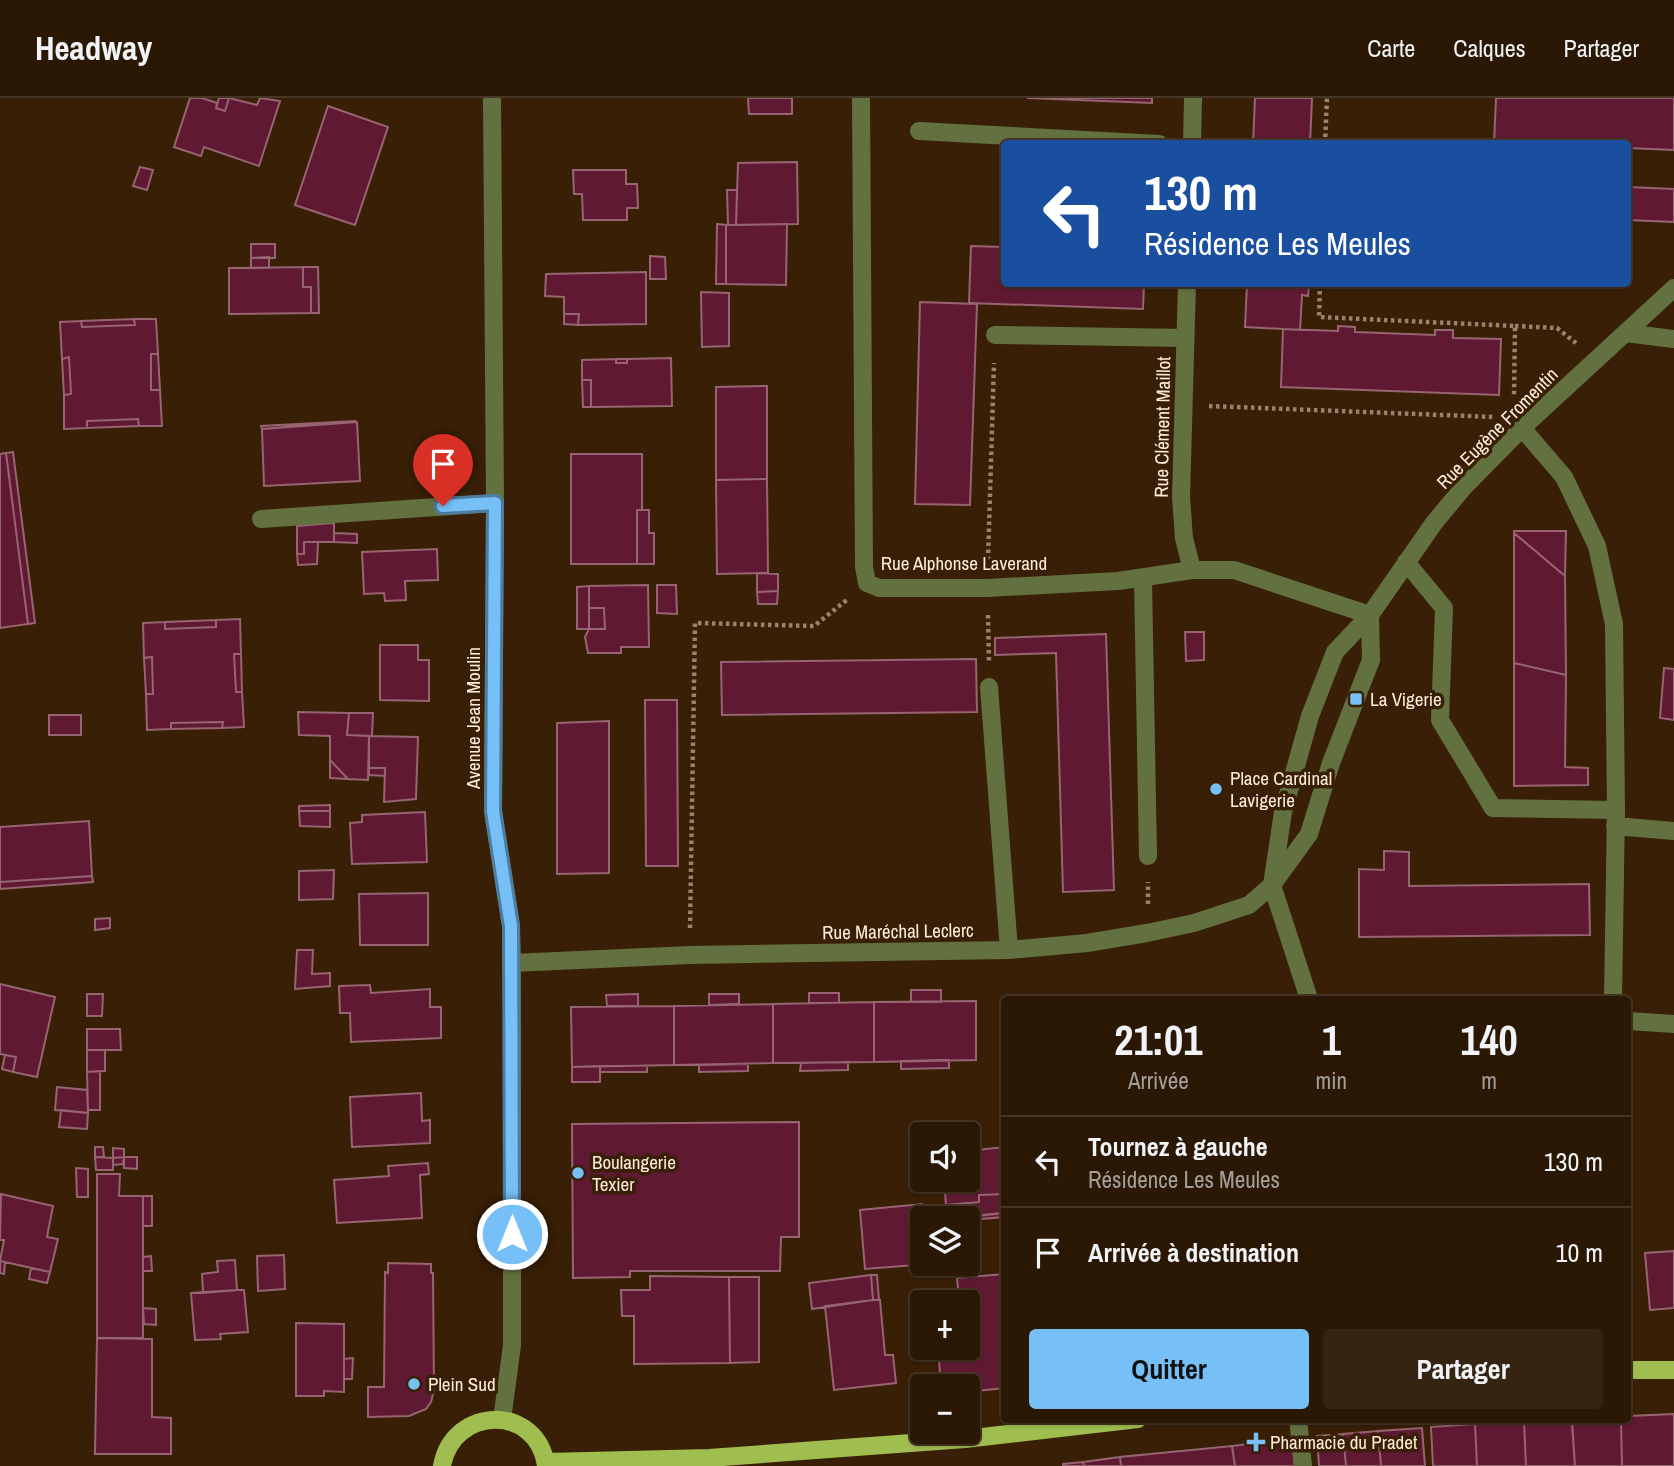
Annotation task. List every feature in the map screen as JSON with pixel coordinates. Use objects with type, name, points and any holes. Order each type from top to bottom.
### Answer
[{"type":"main road","points":[[1631,1370],[1674,1370]]},
{"type":"main road","points":[[442,1466],[444,1453],[453,1438],[467,1426],[484,1420],[502,1420],[517,1424],[531,1434],[540,1447],[546,1464],[709,1458],[965,1439],[1103,1423]]},
{"type":"street","name":"Avenue Jean Moulin","points":[[492,98],[495,503],[493,811],[511,926],[512,963],[512,1345],[502,1420]]},
{"type":"street","name":"Rue Alphonse Laverand","points":[[861,98],[864,567],[867,583],[879,588],[988,588],[1143,579],[1192,570],[1234,570],[1370,615]]},
{"type":"street","points":[[1192,140],[1193,98]]},
{"type":"street","points":[[919,131],[1085,140]]},
{"type":"street","name":"Rue Clément Maillot","points":[[1187,287],[1181,497],[1184,538],[1192,570]]},
{"type":"street","name":"Rue Eugène Fromentin","points":[[1272,886],[1283,812],[1310,716],[1335,652],[1370,615],[1406,562],[1517,423],[1597,359],[1674,288]]},
{"type":"street","points":[[1626,333],[1674,339]]},
{"type":"street","points":[[995,335],[1185,338]]},
{"type":"street","points":[[1517,423],[1564,477],[1597,546],[1614,624],[1614,996]]},
{"type":"street","points":[[261,519],[495,503]]},
{"type":"street","points":[[1406,562],[1444,608],[1440,719],[1493,808],[1616,818],[1674,831]]},
{"type":"street","points":[[1143,579],[1148,856]]},
{"type":"street","points":[[1308,996],[1272,886],[1309,834],[1331,763],[1371,660],[1370,615]]},
{"type":"street","points":[[989,687],[1009,950]]},
{"type":"street","name":"Rue Maréchal Leclerc","points":[[512,963],[690,955],[1009,950],[1087,943],[1194,923],[1249,905],[1272,886]]},
{"type":"street","points":[[1631,1021],[1674,1024]]},
{"type":"street","points":[[1298,1423],[1303,1466]]},
{"type":"path","points":[[1325,140],[1327,98]]},
{"type":"path","points":[[1321,287],[1319,317],[1557,328],[1597,359]]},
{"type":"path","points":[[1183,405],[1517,423],[1515,326]]},
{"type":"path","points":[[989,687],[988,588],[995,335]]},
{"type":"path","points":[[690,955],[695,623],[814,626],[867,583]]},
{"type":"path","points":[[1147,933],[1148,856]]},
{"type":"building","points":[[190,98],[202,98],[217,103],[216,108],[225,111],[229,98],[257,105],[260,98],[280,101],[259,166],[204,147],[201,156],[174,147]]},
{"type":"building","points":[[219,98],[229,98],[225,111],[216,108]]},
{"type":"building","points":[[748,98],[792,98],[792,114],[749,114]]},
{"type":"building","points":[[1027,98],[1152,98],[1152,103]]},
{"type":"building","points":[[1255,98],[1312,98],[1310,140],[1253,140]]},
{"type":"building","points":[[1496,98],[1674,98],[1674,150],[1631,148],[1631,140],[1494,140]]},
{"type":"building","points":[[328,106],[388,127],[355,225],[295,205]]},
{"type":"building","points":[[797,162],[798,224],[736,225],[738,163]]},
{"type":"building","points":[[140,167],[153,170],[147,190],[133,186]]},
{"type":"building","points":[[573,170],[626,170],[626,184],[637,184],[638,208],[627,208],[627,220],[583,220],[582,194],[574,194]]},
{"type":"building","points":[[1631,187],[1674,189],[1674,222],[1631,220]]},
{"type":"building","points":[[727,190],[737,190],[736,225],[728,225]]},
{"type":"building","points":[[717,224],[726,225],[726,284],[716,284]]},
{"type":"building","points":[[787,224],[786,285],[726,284],[726,225]]},
{"type":"building","points":[[251,244],[275,244],[275,258],[251,258]]},
{"type":"building","points":[[971,246],[1001,247],[1001,287],[1144,287],[1143,309],[969,303]]},
{"type":"building","points":[[650,256],[665,257],[666,279],[650,279]]},
{"type":"building","points":[[269,257],[269,268],[251,268],[251,258]]},
{"type":"building","points":[[303,267],[318,267],[319,313],[311,313],[311,287],[303,287]]},
{"type":"building","points":[[303,267],[303,287],[311,287],[311,313],[229,314],[229,268]]},
{"type":"building","points":[[646,272],[646,324],[578,325],[579,314],[564,314],[564,297],[545,296],[546,274]]},
{"type":"building","points":[[1247,287],[1309,287],[1308,296],[1302,295],[1300,330],[1245,327]]},
{"type":"building","points":[[701,292],[729,293],[729,346],[702,347]]},
{"type":"building","points":[[920,302],[977,304],[970,505],[915,504]]},
{"type":"building","points":[[564,314],[579,314],[578,325],[564,324]]},
{"type":"building","points":[[134,319],[156,319],[158,354],[151,354],[151,390],[160,390],[162,426],[139,426],[138,419],[87,421],[87,428],[64,429],[64,395],[71,394],[69,357],[62,359],[60,322],[81,321],[82,327],[135,325]]},
{"type":"building","points":[[134,319],[135,325],[82,327],[81,321]]},
{"type":"building","points":[[1338,326],[1355,327],[1355,332],[1435,335],[1435,330],[1453,330],[1453,338],[1501,339],[1499,395],[1281,387],[1283,329],[1338,331]]},
{"type":"building","points":[[151,354],[158,354],[160,390],[151,390]]},
{"type":"building","points":[[69,357],[71,394],[64,395],[62,359]]},
{"type":"building","points":[[671,358],[672,406],[591,407],[591,380],[582,380],[582,360],[616,359],[616,363],[627,363],[627,359]]},
{"type":"building","points":[[616,359],[627,359],[627,363],[616,363]]},
{"type":"building","points":[[582,380],[591,380],[591,407],[583,407]]},
{"type":"building","points":[[767,386],[767,479],[716,480],[716,387]]},
{"type":"building","points":[[138,419],[139,426],[87,428],[87,421]]},
{"type":"building","points":[[356,421],[262,429],[261,426]]},
{"type":"building","points":[[357,422],[360,481],[264,486],[262,429]]},
{"type":"building","points":[[13,452],[35,623],[28,624],[6,453]]},
{"type":"building","points":[[6,453],[28,624],[0,628],[0,454]]},
{"type":"building","points":[[571,454],[642,454],[642,510],[637,510],[637,564],[571,564]]},
{"type":"building","points":[[767,479],[768,573],[717,574],[716,480]]},
{"type":"building","points":[[637,510],[649,510],[649,533],[654,533],[654,564],[637,564]]},
{"type":"building","points":[[334,523],[334,542],[304,542],[304,554],[297,554],[297,526]]},
{"type":"building","points":[[1566,531],[1565,576],[1514,533]]},
{"type":"building","points":[[334,533],[357,534],[357,543],[334,542]]},
{"type":"building","points":[[1514,533],[1565,576],[1566,675],[1514,663]]},
{"type":"building","points":[[304,542],[318,542],[317,564],[298,565],[297,554],[304,554]]},
{"type":"building","points":[[437,549],[438,580],[405,581],[406,600],[385,601],[384,593],[364,594],[362,552]]},
{"type":"building","points":[[757,573],[778,574],[778,591],[757,592]]},
{"type":"building","points":[[648,585],[649,647],[621,647],[621,653],[588,653],[585,637],[589,629],[605,629],[604,608],[589,608],[589,586]]},
{"type":"building","points":[[657,585],[676,585],[677,614],[657,613]]},
{"type":"building","points":[[589,586],[589,629],[577,629],[577,587]]},
{"type":"building","points":[[778,591],[777,604],[758,604],[757,592]]},
{"type":"building","points":[[589,608],[604,608],[605,629],[589,629]]},
{"type":"building","points":[[240,619],[241,654],[234,654],[236,692],[242,692],[244,727],[222,728],[223,722],[171,723],[171,729],[147,730],[146,694],[153,694],[152,657],[144,658],[143,623],[165,622],[165,629],[216,627],[216,620]]},
{"type":"building","points":[[216,620],[216,627],[165,629],[165,622]]},
{"type":"building","points":[[1185,632],[1204,632],[1204,660],[1186,661]]},
{"type":"building","points":[[1106,634],[1114,890],[1063,892],[1056,653],[995,655],[995,638]]},
{"type":"building","points":[[380,645],[418,645],[418,660],[429,660],[429,701],[380,700]]},
{"type":"building","points":[[234,654],[241,654],[242,692],[236,692]]},
{"type":"building","points":[[152,657],[153,694],[146,694],[144,658]]},
{"type":"building","points":[[976,659],[977,712],[722,715],[721,662]]},
{"type":"building","points":[[1514,663],[1566,675],[1565,767],[1588,768],[1588,785],[1514,786]]},
{"type":"building","points":[[1664,668],[1674,669],[1674,720],[1660,718]]},
{"type":"building","points":[[645,700],[677,700],[678,866],[646,866]]},
{"type":"building","points":[[298,712],[349,713],[347,735],[369,736],[368,780],[348,779],[330,760],[330,736],[299,735]]},
{"type":"building","points":[[349,713],[373,713],[372,736],[347,735]]},
{"type":"building","points":[[49,715],[81,715],[81,735],[49,735]]},
{"type":"building","points":[[609,721],[609,873],[557,874],[557,723]]},
{"type":"building","points":[[223,722],[222,728],[171,729],[171,723]]},
{"type":"building","points":[[369,736],[418,737],[416,799],[384,802],[385,768],[369,768]]},
{"type":"building","points":[[330,760],[348,779],[330,778]]},
{"type":"building","points":[[369,768],[385,768],[385,776],[369,775]]},
{"type":"building","points":[[330,805],[330,811],[299,811],[299,806]]},
{"type":"building","points":[[299,811],[330,811],[330,827],[300,826]]},
{"type":"building","points":[[425,812],[427,862],[352,864],[350,823],[362,822],[362,815]]},
{"type":"building","points":[[89,821],[92,876],[0,882],[0,827]]},
{"type":"building","points":[[1384,851],[1409,852],[1409,886],[1589,884],[1590,935],[1359,937],[1359,869],[1384,870]]},
{"type":"building","points":[[334,870],[333,899],[299,900],[299,871]]},
{"type":"building","points":[[92,876],[93,882],[0,889],[0,882]]},
{"type":"building","points":[[428,893],[428,945],[360,945],[359,894]]},
{"type":"building","points":[[110,918],[110,928],[95,930],[95,919]]},
{"type":"building","points":[[297,950],[313,950],[312,974],[330,973],[330,986],[295,989]]},
{"type":"building","points":[[0,984],[55,997],[37,1077],[13,1072],[16,1057],[0,1054]]},
{"type":"building","points":[[370,985],[371,993],[430,989],[430,1007],[441,1007],[441,1038],[351,1042],[350,1013],[340,1013],[339,986]]},
{"type":"building","points":[[911,990],[941,990],[941,1002],[911,1002]]},
{"type":"building","points":[[809,993],[839,993],[839,1003],[809,1003]]},
{"type":"building","points":[[87,994],[103,994],[102,1016],[87,1016]]},
{"type":"building","points":[[638,994],[638,1006],[607,1006],[606,995]]},
{"type":"building","points":[[709,994],[739,994],[739,1004],[709,1005]]},
{"type":"building","points":[[976,1001],[976,1060],[874,1062],[874,1002]]},
{"type":"building","points":[[874,1002],[874,1062],[773,1063],[773,1004]]},
{"type":"building","points":[[773,1004],[773,1063],[674,1065],[674,1006]]},
{"type":"building","points":[[674,1006],[674,1065],[572,1067],[571,1007]]},
{"type":"building","points":[[87,1029],[120,1029],[121,1050],[87,1050]]},
{"type":"building","points":[[87,1050],[105,1050],[105,1071],[87,1072]]},
{"type":"building","points":[[5,1055],[16,1057],[13,1072],[2,1069]]},
{"type":"building","points":[[949,1060],[949,1068],[901,1069],[901,1061]]},
{"type":"building","points":[[848,1062],[848,1070],[800,1071],[801,1063]]},
{"type":"building","points":[[748,1064],[748,1071],[699,1072],[699,1065]]},
{"type":"building","points":[[600,1066],[647,1066],[647,1072],[600,1072]]},
{"type":"building","points":[[600,1066],[600,1082],[572,1082],[572,1067]]},
{"type":"building","points":[[100,1071],[100,1110],[88,1110],[87,1072]]},
{"type":"building","points":[[57,1087],[87,1090],[88,1113],[55,1110]]},
{"type":"building","points":[[421,1093],[422,1121],[430,1120],[430,1143],[352,1147],[350,1097]]},
{"type":"building","points":[[61,1110],[88,1113],[87,1129],[59,1127]]},
{"type":"building","points":[[799,1122],[799,1237],[781,1237],[780,1271],[630,1271],[630,1277],[573,1278],[572,1124]]},
{"type":"building","points":[[95,1147],[103,1147],[104,1157],[95,1157]]},
{"type":"building","points":[[1001,1147],[1001,1194],[979,1195],[979,1202],[946,1205],[945,1192],[980,1192],[980,1150]]},
{"type":"building","points":[[113,1148],[124,1149],[124,1157],[113,1158]]},
{"type":"building","points":[[95,1157],[113,1158],[113,1170],[96,1170]]},
{"type":"building","points":[[124,1157],[123,1164],[113,1165],[113,1158]]},
{"type":"building","points":[[124,1157],[137,1157],[137,1169],[124,1168]]},
{"type":"building","points":[[428,1163],[429,1174],[420,1175],[422,1218],[337,1223],[334,1180],[389,1176],[388,1166]]},
{"type":"building","points":[[76,1168],[88,1169],[88,1197],[77,1197]]},
{"type":"building","points":[[97,1174],[120,1174],[119,1196],[143,1196],[143,1338],[97,1338]]},
{"type":"building","points":[[1,1194],[53,1206],[47,1237],[58,1239],[50,1272],[0,1261],[4,1240],[0,1240]]},
{"type":"building","points":[[1001,1194],[1001,1213],[980,1215],[980,1206],[946,1206],[946,1205],[979,1202],[979,1195]]},
{"type":"building","points":[[143,1196],[152,1196],[152,1226],[143,1226]]},
{"type":"building","points":[[922,1204],[910,1206],[910,1265],[865,1269],[860,1210]]},
{"type":"building","points":[[1001,1213],[1001,1217],[980,1219],[980,1216]]},
{"type":"building","points":[[1674,1251],[1674,1308],[1650,1310],[1645,1253]]},
{"type":"building","points":[[284,1255],[285,1289],[258,1291],[257,1256]]},
{"type":"building","points":[[151,1256],[152,1271],[143,1271],[143,1257]]},
{"type":"building","points":[[235,1260],[237,1290],[203,1293],[202,1274],[218,1272],[217,1261]]},
{"type":"building","points":[[0,1261],[5,1262],[4,1274],[0,1273]]},
{"type":"building","points":[[388,1263],[431,1264],[434,1390],[426,1409],[409,1416],[368,1417],[368,1387],[384,1387],[385,1272],[388,1273]]},
{"type":"building","points":[[31,1268],[50,1272],[47,1283],[29,1279]]},
{"type":"building","points":[[1001,1274],[1001,1388],[980,1391],[980,1374],[940,1374],[939,1360],[980,1360],[980,1290],[958,1290],[957,1278]]},
{"type":"building","points":[[871,1275],[877,1275],[879,1300],[873,1300]]},
{"type":"building","points":[[871,1275],[873,1300],[812,1309],[809,1283]]},
{"type":"building","points":[[650,1276],[729,1277],[730,1363],[634,1364],[634,1316],[622,1316],[621,1290],[650,1290]]},
{"type":"building","points":[[729,1277],[759,1277],[759,1362],[730,1363]]},
{"type":"building","points":[[244,1290],[248,1332],[220,1334],[221,1339],[195,1340],[191,1293]]},
{"type":"building","points":[[880,1300],[885,1355],[893,1355],[896,1383],[834,1390],[825,1306]]},
{"type":"building","points":[[143,1308],[156,1309],[156,1325],[144,1324]]},
{"type":"building","points":[[296,1323],[344,1324],[344,1392],[324,1391],[324,1396],[296,1396]]},
{"type":"building","points":[[97,1338],[152,1339],[152,1417],[171,1418],[171,1454],[95,1454]]},
{"type":"building","points":[[353,1358],[352,1379],[344,1379],[344,1359]]},
{"type":"building","points":[[1674,1414],[1674,1466],[1622,1466],[1621,1423],[1631,1423],[1631,1416]]},
{"type":"building","points":[[1524,1423],[1572,1423],[1575,1466],[1526,1466]]},
{"type":"building","points":[[1524,1423],[1526,1466],[1477,1466],[1475,1424]]},
{"type":"building","points":[[1621,1423],[1622,1466],[1575,1466],[1572,1424]]},
{"type":"building","points":[[1475,1424],[1477,1466],[1433,1466],[1431,1427]]},
{"type":"building","points":[[1422,1428],[1425,1466],[1381,1466],[1378,1431]]},
{"type":"building","points":[[1378,1431],[1381,1466],[1346,1466],[1343,1434]]},
{"type":"building","points":[[1343,1434],[1346,1466],[1319,1466],[1317,1436]]},
{"type":"building","points":[[1292,1439],[1295,1466],[1235,1466],[1232,1446]]},
{"type":"building","points":[[1232,1446],[1235,1466],[1121,1466],[1120,1457]]},
{"type":"building","points":[[1120,1457],[1121,1466],[1084,1466],[1083,1462]]},
{"type":"building","points":[[1083,1462],[1084,1466],[1063,1466],[1063,1464]]},
{"type":"place","name":"La Vigerie","points":[[1356,699]]},
{"type":"place","name":"Place Cardinal Lavigerie","points":[[1216,789]]},
{"type":"place","name":"Boulangerie Texier","points":[[578,1173]]},
{"type":"place","name":"Plein Sud","points":[[414,1384]]},
{"type":"place","name":"Pharmacie du Pradet","points":[[1256,1442]]},
{"type":"route","points":[[443,506],[495,503],[493,811],[511,926],[512,1234]]}]
